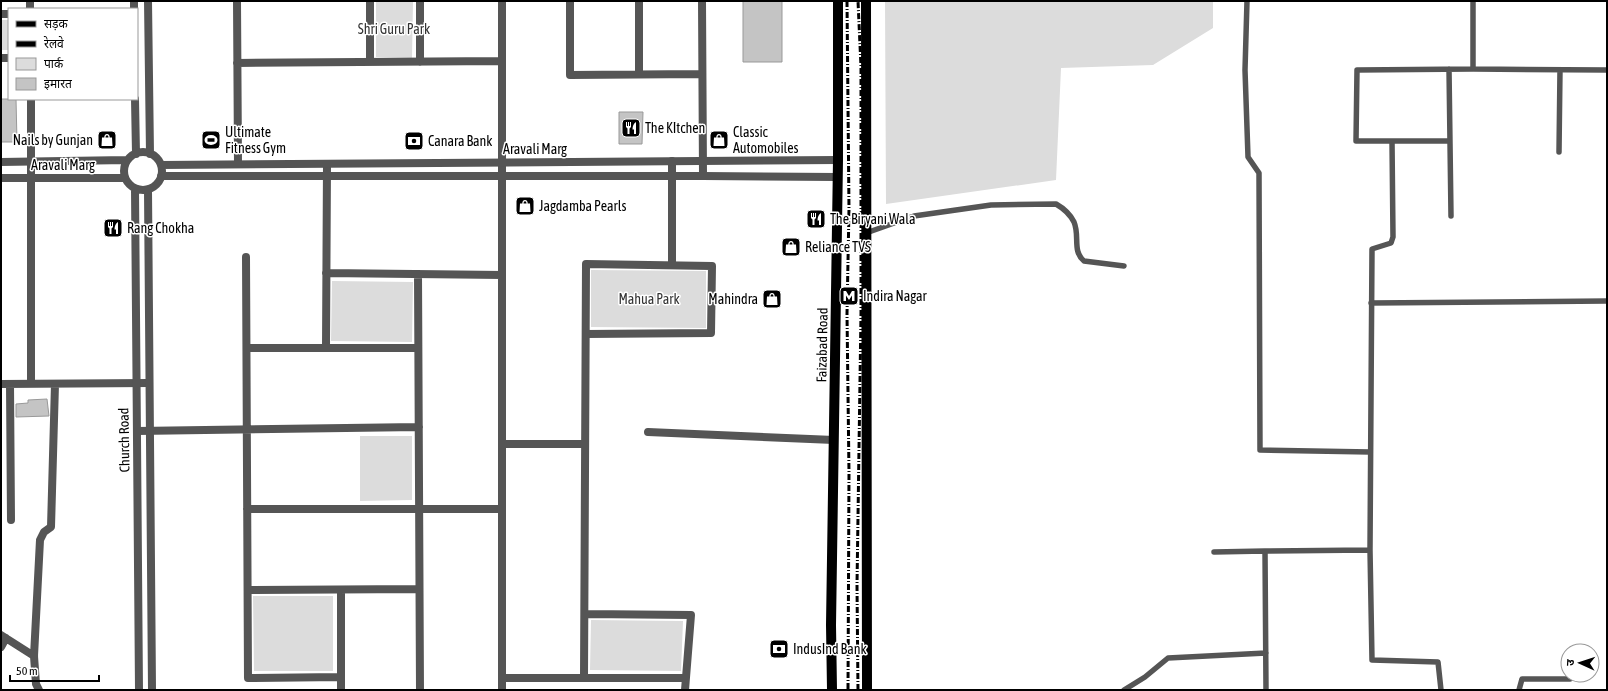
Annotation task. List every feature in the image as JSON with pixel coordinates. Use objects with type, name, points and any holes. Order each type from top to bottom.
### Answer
[{"type":"main road","name":"Faizabad Road","points":[[832,690],[831,624],[838,160],[838,1]]},
{"type":"main road","points":[[866,1],[867,690]]},
{"type":"street","points":[[148,1],[150,154]]},
{"type":"street","points":[[237,1],[238,164]]},
{"type":"street","points":[[370,1],[370,62]]},
{"type":"street","points":[[420,1],[420,62]]},
{"type":"street","points":[[502,1],[502,690]]},
{"type":"street","points":[[570,1],[570,74],[702,74]]},
{"type":"street","points":[[639,1],[639,74]]},
{"type":"street","points":[[702,1],[703,176]]},
{"type":"street","points":[[237,63],[502,61]]},
{"type":"street","points":[[31,100],[31,384]]},
{"type":"street","points":[[135,100],[136,154]]},
{"type":"street","points":[[146,152],[154,156],[160,165],[161,176],[156,185],[148,190],[135,189],[126,182],[124,167],[127,160],[136,154],[146,152]]},
{"type":"street","name":"Aravali Marg","points":[[1,162],[127,160]]},
{"type":"street","name":"Aravali Marg","points":[[160,165],[838,160]]},
{"type":"street","points":[[672,161],[672,265]]},
{"type":"street","points":[[326,348],[327,164]]},
{"type":"street","name":"Aravali Marg","points":[[161,176],[837,177]]},
{"type":"street","name":"Aravali Marg","points":[[1,178],[125,178]]},
{"type":"street","name":"Church Road","points":[[135,189],[139,690]]},
{"type":"street","name":"Church Road","points":[[148,190],[152,690]]},
{"type":"street","points":[[246,257],[248,678],[341,677]]},
{"type":"street","points":[[584,678],[586,264],[712,266],[712,333],[586,334]]},
{"type":"street","points":[[326,273],[502,275]]},
{"type":"street","points":[[418,274],[420,690]]},
{"type":"street","points":[[247,348],[418,348]]},
{"type":"street","points":[[10,520],[5,384],[150,383]]},
{"type":"street","points":[[38,690],[36,684],[34,656],[40,540],[44,532],[51,528],[55,384]]},
{"type":"street","points":[[138,431],[419,427]]},
{"type":"street","points":[[648,432],[834,440]]},
{"type":"street","points":[[502,444],[585,444]]},
{"type":"street","points":[[247,509],[502,509]]},
{"type":"street","points":[[248,590],[419,589]]},
{"type":"street","points":[[341,590],[341,690]]},
{"type":"street","points":[[585,614],[691,614],[685,690]]},
{"type":"street","points":[[1,647],[4,636],[34,656]]},
{"type":"street","points":[[502,678],[686,678]]},
{"type":"lane","points":[[1247,1],[1245,70],[1248,157],[1259,173],[1260,450],[1370,452]]},
{"type":"lane","points":[[1473,1],[1473,69]]},
{"type":"lane","points":[[1449,69],[1451,216]]},
{"type":"lane","points":[[1450,141],[1356,141],[1357,70],[1607,70]]},
{"type":"lane","points":[[1559,152],[1560,70]]},
{"type":"lane","points":[[1392,141],[1393,236],[1391,243],[1372,249],[1370,452],[1372,660],[1438,662],[1441,690]]},
{"type":"lane","points":[[866,233],[914,216],[991,205],[1056,204],[1064,209],[1074,222],[1079,257],[1084,261],[1124,266]]},
{"type":"lane","points":[[1371,303],[1607,301]]},
{"type":"lane","points":[[1214,552],[1370,550]]},
{"type":"lane","points":[[1265,551],[1266,690]]},
{"type":"lane","points":[[1124,690],[1146,677],[1168,658],[1266,653]]},
{"type":"lane","points":[[1519,690],[1522,679],[1560,678]]},
{"type":"green space","name":"Shri Guru Park","points":[[376,1],[413,1],[412,58],[376,57]]},
{"type":"green space","points":[[885,1],[1213,1],[1213,28],[1153,65],[1061,68],[1056,180],[886,204]]},
{"type":"green space","points":[[1,20],[8,20],[8,50],[1,50]]},
{"type":"green space","name":"Mahua Park","points":[[591,270],[706,271],[706,328],[591,327]]},
{"type":"green space","points":[[332,281],[413,282],[412,342],[331,341]]},
{"type":"green space","points":[[360,436],[412,436],[412,500],[360,501]]},
{"type":"green space","points":[[253,596],[333,596],[333,671],[254,671]]},
{"type":"green space","points":[[591,620],[683,621],[681,671],[590,670]]},
{"type":"building","points":[[743,1],[782,1],[782,62],[743,62]]},
{"type":"building","points":[[1,99],[16,100],[17,142],[1,142]]},
{"type":"building","name":"The KItchen","points":[[619,112],[643,112],[642,144],[619,144]]},
{"type":"building","points":[[47,399],[49,416],[16,417],[16,404],[28,403],[28,400]]},
{"type":"railway","points":[[847,1],[849,209],[847,314],[849,473],[848,690]]},
{"type":"railway","points":[[858,1],[861,67],[861,313],[857,585],[858,690]]},
{"type":"railway","points":[[864,43],[868,1]]},
{"type":"place","name":"The KItchen","points":[[631,128]]},
{"type":"place","name":"Nails by Gunjan","points":[[107,140]]},
{"type":"place","name":"Ultimate Fitness Gym","points":[[211,140]]},
{"type":"place","name":"Classic Automobiles","points":[[719,140]]},
{"type":"place","name":"Canara Bank","points":[[414,141]]},
{"type":"place","name":"Jagdamba Pearls","points":[[525,206]]},
{"type":"place","name":"The Biryani Wala","points":[[816,219]]},
{"type":"place","name":"Rang Chokha","points":[[113,228]]},
{"type":"place","name":"Reliance TVS","points":[[791,247]]},
{"type":"place","name":"Indira Nagar","points":[[849,296]]},
{"type":"place","name":"Mahindra","points":[[772,299]]},
{"type":"place","name":"IndusInd Bank","points":[[779,649]]}]
